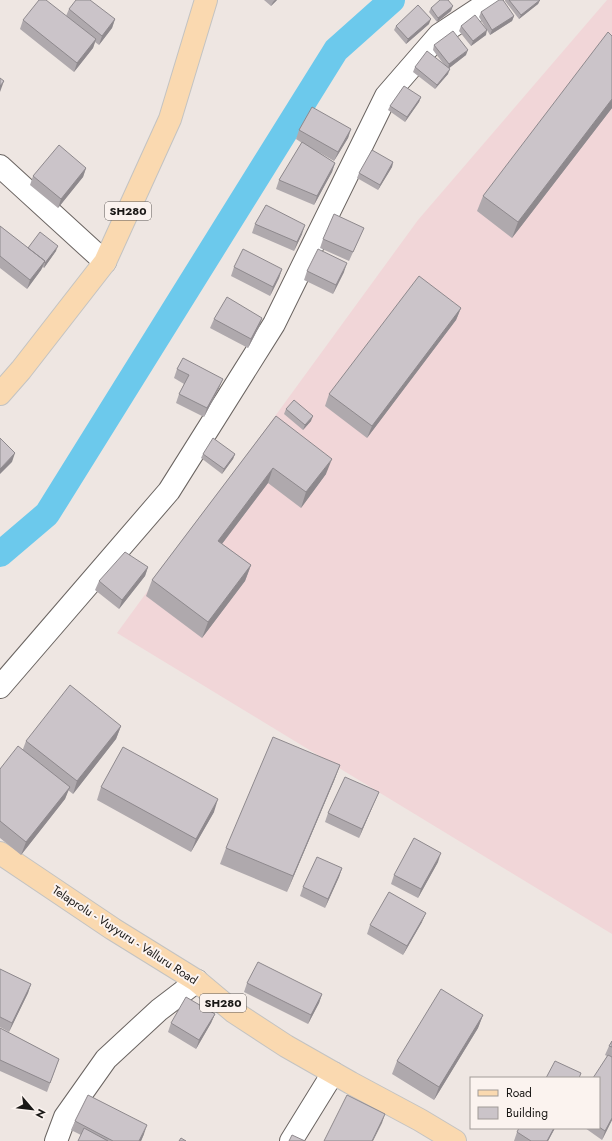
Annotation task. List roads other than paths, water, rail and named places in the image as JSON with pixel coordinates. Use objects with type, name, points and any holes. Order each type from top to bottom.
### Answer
[{"type":"main road","name":"SH280","points":[[0,394],[21,370],[105,262],[170,119],[206,0]]},
{"type":"main road","name":"Telaprolu - Vuyyuru - Valluru Road","points":[[0,853],[113,929],[197,981],[234,1012],[286,1046],[455,1141]]},
{"type":"street","points":[[0,687],[169,491],[274,324],[386,96],[439,35],[492,0]]},
{"type":"street","points":[[0,166],[105,262]]},
{"type":"street","points":[[56,1141],[65,1117],[106,1059],[159,1010],[197,981]]},
{"type":"street","points":[[291,1141],[334,1073]]},
{"type":"waterway","points":[[0,554],[47,514],[336,50],[392,0]]}]
